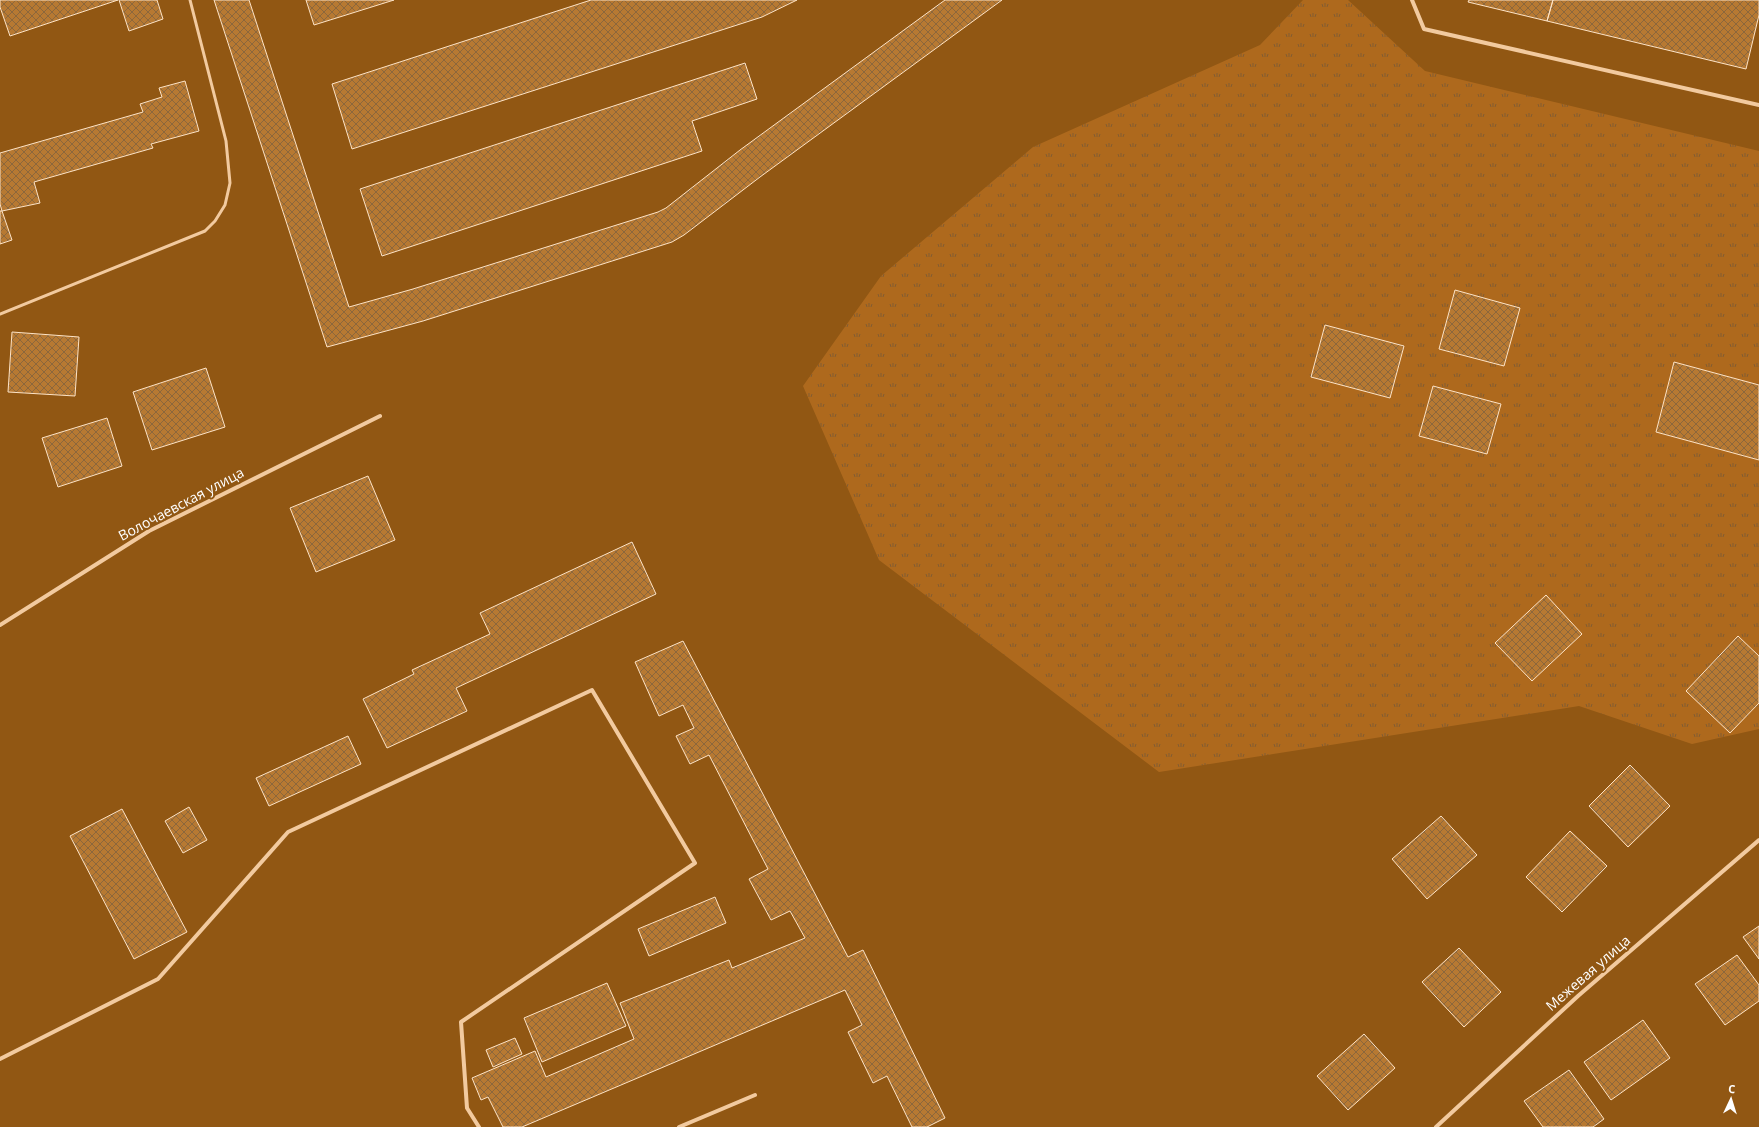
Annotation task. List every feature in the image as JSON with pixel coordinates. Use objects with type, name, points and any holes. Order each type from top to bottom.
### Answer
[{"type":"street","points":[[1412,0],[1424,29],[1759,105]]},
{"type":"street","name":"Волочаевская улица","points":[[0,625],[149,531],[380,416]]},
{"type":"street","points":[[0,1059],[158,979],[288,832],[592,690],[695,863],[461,1022],[467,1108],[479,1127]]},
{"type":"street","name":"Межевая улица","points":[[1436,1127],[1578,996],[1759,840]]},
{"type":"street","points":[[679,1127],[755,1095]]},
{"type":"lane","points":[[0,314],[205,231],[215,221],[222,210],[225,205],[230,183],[226,141],[190,0]]},
{"type":"green space","points":[[1303,0],[1348,0],[1425,71],[1759,151],[1759,729],[1692,744],[1579,706],[1159,772],[879,560],[803,386],[881,276],[1033,147],[1260,45]]},
{"type":"building","points":[[0,0],[118,0],[10,36],[0,7]]},
{"type":"building","points":[[119,0],[157,0],[163,19],[129,31]]},
{"type":"building","points":[[214,0],[249,0],[349,307],[413,289],[658,212],[666,208],[740,150],[945,0],[1002,0],[760,177],[684,235],[672,242],[423,321],[327,347]]},
{"type":"building","points":[[306,0],[394,0],[314,25]]},
{"type":"building","points":[[591,0],[797,0],[762,17],[352,149],[332,84]]},
{"type":"building","points":[[1469,0],[1553,0],[1547,21],[1468,2]]},
{"type":"building","points":[[1553,0],[1759,0],[1759,15],[1746,69],[1547,21]]},
{"type":"building","points":[[745,63],[757,99],[692,121],[702,151],[382,256],[360,189]]},
{"type":"building","points":[[185,81],[199,131],[151,144],[153,148],[34,182],[40,203],[2,211],[0,204],[0,153],[143,112],[140,104],[162,97],[159,88]]},
{"type":"building","points":[[0,211],[2,211],[12,240],[0,244]]},
{"type":"building","points":[[1455,290],[1520,308],[1504,366],[1439,349]]},
{"type":"building","points":[[1325,325],[1404,346],[1390,398],[1311,377]]},
{"type":"building","points":[[12,332],[79,337],[75,396],[8,392]]},
{"type":"building","points":[[1674,362],[1759,385],[1759,460],[1656,432]]},
{"type":"building","points":[[206,368],[225,427],[152,450],[133,392]]},
{"type":"building","points":[[1433,386],[1501,404],[1487,454],[1419,436]]},
{"type":"building","points":[[107,418],[122,466],[58,487],[42,438]]},
{"type":"building","points":[[368,476],[395,540],[316,572],[290,508]]},
{"type":"building","points":[[632,542],[656,594],[456,688],[467,711],[387,748],[363,699],[414,674],[412,670],[490,634],[480,613]]},
{"type":"building","points":[[1546,595],[1582,634],[1532,681],[1495,643]]},
{"type":"building","points":[[1738,636],[1759,656],[1759,703],[1730,733],[1686,691]]},
{"type":"building","points":[[683,641],[848,957],[863,950],[945,1118],[927,1127],[912,1127],[887,1076],[873,1083],[848,1032],[862,1025],[845,990],[522,1127],[503,1127],[488,1097],[481,1100],[472,1078],[535,1051],[546,1077],[634,1039],[620,1003],[729,960],[732,968],[805,938],[790,911],[771,920],[749,879],[768,869],[709,755],[690,764],[676,736],[694,728],[683,705],[659,716],[635,662]]},
{"type":"building","points":[[348,736],[361,764],[269,806],[256,778]]},
{"type":"building","points":[[1630,765],[1670,806],[1628,847],[1589,806]]},
{"type":"building","points":[[189,807],[207,840],[183,853],[165,821]]},
{"type":"building","points":[[122,809],[187,932],[134,959],[70,836]]},
{"type":"building","points":[[1441,816],[1477,855],[1427,899],[1392,859]]},
{"type":"building","points":[[1570,831],[1607,866],[1562,912],[1526,877]]},
{"type":"building","points":[[715,897],[726,923],[649,956],[638,929]]},
{"type":"building","points":[[1759,926],[1759,959],[1743,937]]},
{"type":"building","points":[[1459,948],[1501,992],[1464,1027],[1422,982]]},
{"type":"building","points":[[1737,955],[1759,985],[1759,1001],[1725,1025],[1695,984]]},
{"type":"building","points":[[607,983],[626,1026],[542,1062],[524,1018]]},
{"type":"building","points":[[1643,1020],[1670,1058],[1611,1100],[1584,1062]]},
{"type":"building","points":[[1364,1034],[1395,1068],[1348,1110],[1317,1076]]},
{"type":"building","points":[[515,1038],[522,1054],[493,1067],[486,1050]]},
{"type":"building","points":[[1569,1070],[1604,1119],[1593,1127],[1543,1127],[1524,1101]]}]
